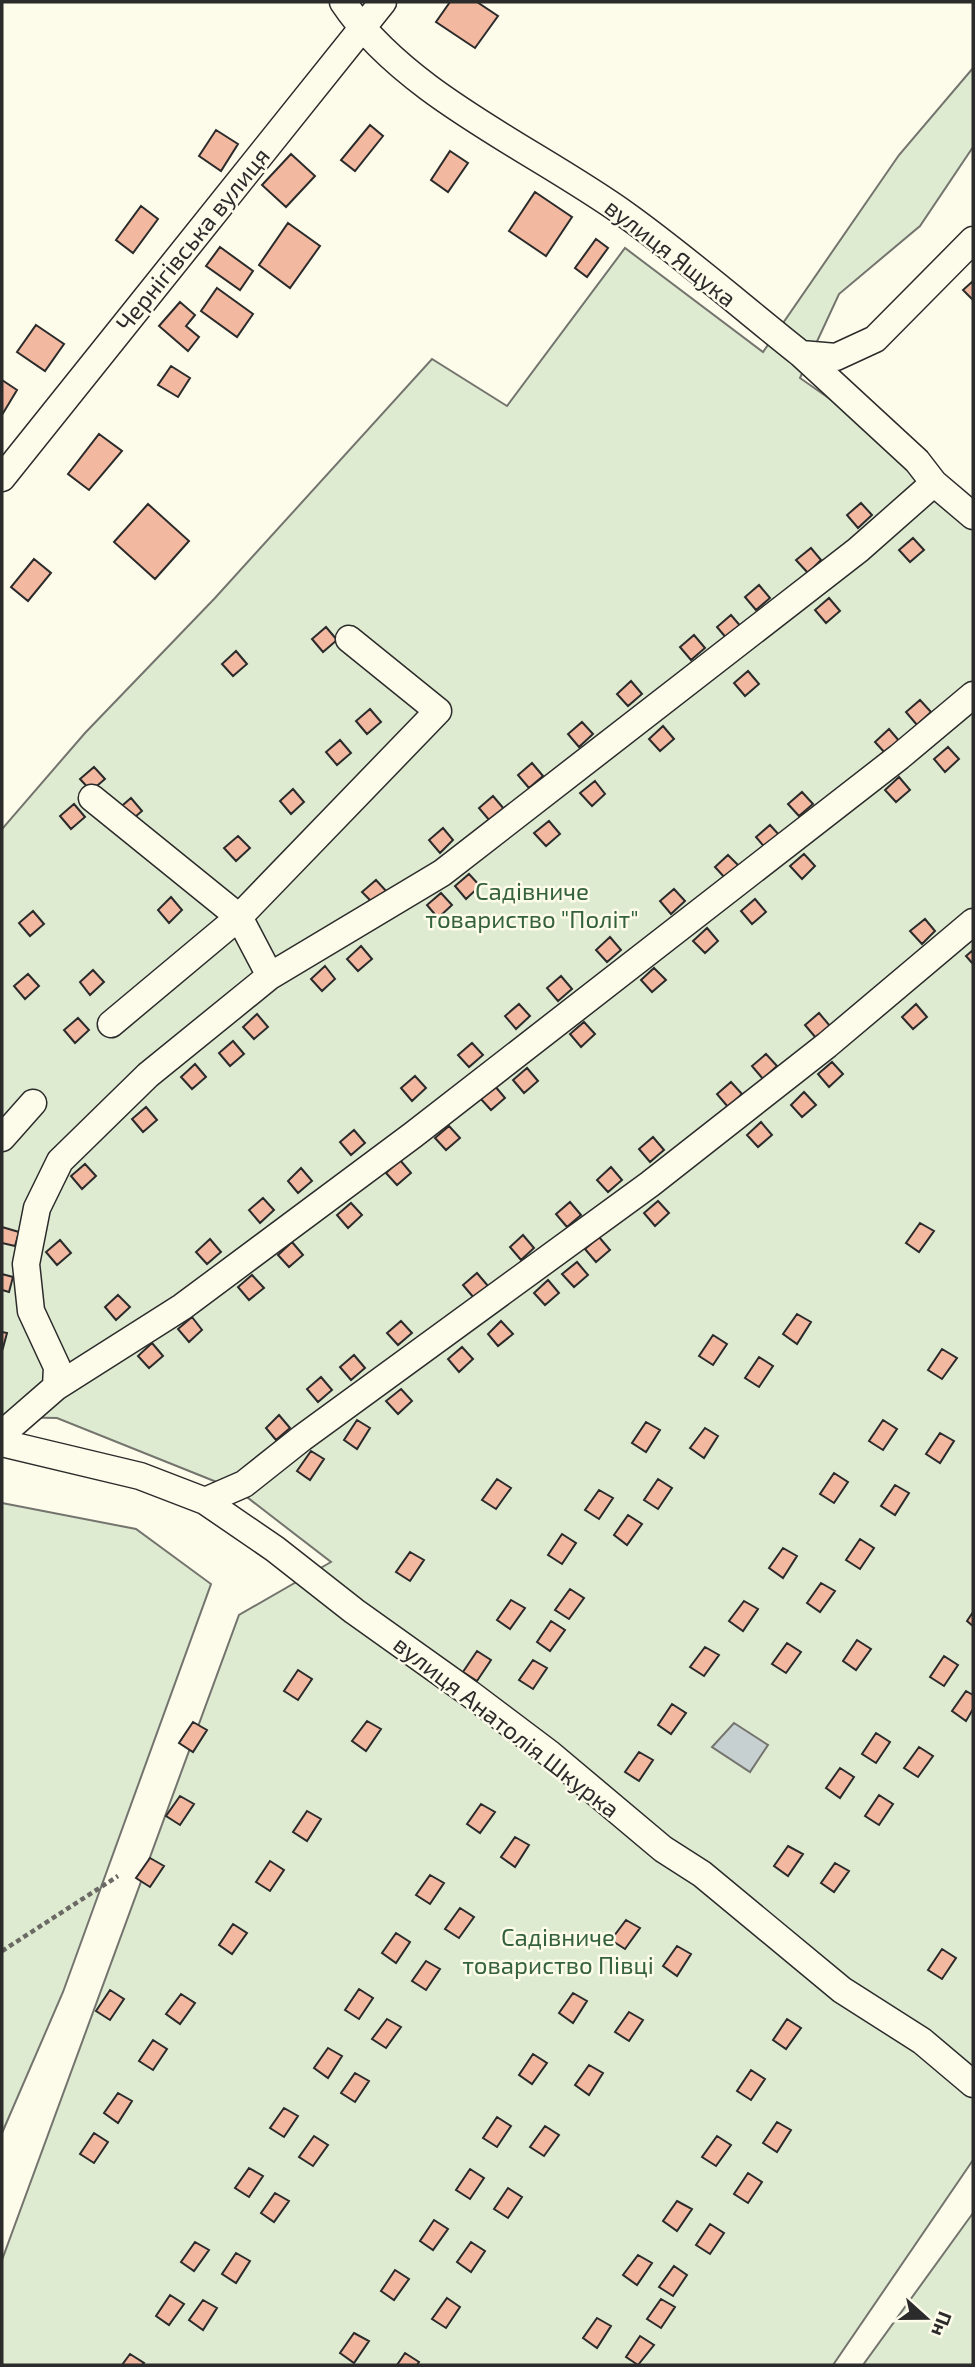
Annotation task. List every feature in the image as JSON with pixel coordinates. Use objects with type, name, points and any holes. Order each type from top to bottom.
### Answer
[{"type":"street","name":"вулиця Ящука","points":[[343,2],[361,29],[412,74],[626,215],[801,354],[917,461],[934,483],[973,516]]},
{"type":"street","name":"Чернігівська вулиця","points":[[2,478],[383,2]]},
{"type":"street","points":[[801,354],[836,357],[875,339],[973,240]]},
{"type":"street","points":[[56,1387],[57,1367],[31,1311],[26,1264],[37,1208],[60,1161],[148,1075],[270,976],[442,873],[858,550],[934,483]]},
{"type":"street","points":[[111,1024],[239,917],[438,711],[349,639]]},
{"type":"street","points":[[2,1434],[56,1387],[181,1307],[413,1135],[613,976],[899,757],[973,695]]},
{"type":"street","points":[[92,799],[239,917],[270,976]]},
{"type":"street","points":[[205,1502],[244,1484],[302,1437],[650,1184],[827,1045],[973,922]]},
{"type":"street","points":[[2,1138],[33,1103]]},
{"type":"street","name":"вулиця Анатолія Шкурка","points":[[2,1443],[140,1476],[205,1502],[275,1549],[354,1611],[470,1693],[550,1754],[663,1849],[702,1874],[842,1990],[922,2041],[973,2084]]},
{"type":"path","points":[[2,1951],[118,1876]]},
{"type":"green space","points":[[973,68],[973,147],[920,226],[839,294],[800,378],[973,499],[973,2160],[833,2365],[2,2365],[2,2260],[239,1615],[331,1562],[239,1491],[57,1418],[2,1417],[2,829],[85,733],[215,598],[432,359],[507,406],[625,248],[763,352],[899,155]]},
{"type":"green space","points":[[2,1503],[136,1529],[211,1584],[63,1992],[2,2133]]},
{"type":"green space","points":[[973,2213],[973,2365],[863,2365]]},
{"type":"shaded area","points":[[734,1723],[768,1745],[750,1772],[712,1747]]},
{"type":"building","points":[[450,2],[477,2],[498,16],[475,48],[436,22]]},
{"type":"building","points":[[370,125],[383,136],[355,171],[341,160]]},
{"type":"building","points":[[216,130],[238,144],[221,171],[199,156]]},
{"type":"building","points":[[450,151],[468,163],[448,192],[431,180]]},
{"type":"building","points":[[291,154],[315,176],[286,207],[262,185]]},
{"type":"building","points":[[535,192],[572,217],[546,256],[509,231]]},
{"type":"building","points":[[141,206],[158,219],[133,253],[116,240]]},
{"type":"building","points":[[288,223],[320,246],[290,288],[259,265]]},
{"type":"building","points":[[596,239],[608,248],[587,277],[575,268]]},
{"type":"building","points":[[220,247],[253,271],[240,290],[206,266]]},
{"type":"building","points":[[973,281],[973,300],[963,290]]},
{"type":"building","points":[[217,288],[253,314],[237,337],[201,311]]},
{"type":"building","points":[[180,302],[195,315],[186,326],[199,337],[188,351],[159,326]]},
{"type":"building","points":[[36,325],[64,344],[45,371],[17,352]]},
{"type":"building","points":[[171,366],[190,378],[178,397],[158,385]]},
{"type":"building","points":[[2,380],[17,390],[2,415]]},
{"type":"building","points":[[99,434],[122,451],[89,490],[68,474]]},
{"type":"building","points":[[861,503],[872,515],[858,528],[847,515]]},
{"type":"building","points":[[148,504],[189,541],[155,579],[114,542]]},
{"type":"building","points":[[913,538],[924,550],[910,562],[899,550]]},
{"type":"building","points":[[811,548],[821,560],[808,573],[796,560]]},
{"type":"building","points":[[34,559],[51,573],[28,601],[11,587]]},
{"type":"building","points":[[759,585],[770,598],[756,610],[745,597]]},
{"type":"building","points":[[829,598],[840,611],[826,623],[815,610]]},
{"type":"building","points":[[731,615],[742,628],[728,640],[717,627]]},
{"type":"building","points":[[326,627],[337,640],[323,652],[312,639]]},
{"type":"building","points":[[694,635],[705,648],[691,660],[680,647]]},
{"type":"building","points":[[236,651],[247,664],[233,676],[222,664]]},
{"type":"building","points":[[748,671],[759,684],[745,696],[734,683]]},
{"type":"building","points":[[631,681],[642,694],[628,706],[617,694]]},
{"type":"building","points":[[920,700],[931,712],[917,725],[906,712]]},
{"type":"building","points":[[370,709],[381,722],[367,734],[356,721]]},
{"type":"building","points":[[582,722],[593,734],[579,747],[568,734]]},
{"type":"building","points":[[663,726],[674,739],[660,751],[649,739]]},
{"type":"building","points":[[889,729],[900,742],[886,754],[875,742]]},
{"type":"building","points":[[340,740],[351,753],[337,765],[326,752]]},
{"type":"building","points":[[948,747],[959,759],[945,772],[934,759]]},
{"type":"building","points":[[532,763],[543,776],[529,788],[518,775]]},
{"type":"building","points":[[94,767],[105,779],[91,791],[80,779]]},
{"type":"building","points":[[899,777],[910,790],[896,802],[885,790]]},
{"type":"building","points":[[595,781],[605,794],[592,806],[580,793]]},
{"type":"building","points":[[293,789],[304,802],[291,814],[280,801]]},
{"type":"building","points":[[802,792],[813,804],[799,816],[788,804]]},
{"type":"building","points":[[493,796],[504,809],[490,821],[479,808]]},
{"type":"building","points":[[131,798],[142,811],[128,823],[117,810]]},
{"type":"building","points":[[74,804],[85,817],[71,829],[60,816]]},
{"type":"building","points":[[549,821],[560,834],[546,846],[534,833]]},
{"type":"building","points":[[770,825],[781,837],[767,850],[756,837]]},
{"type":"building","points":[[443,828],[453,840],[440,853],[429,840]]},
{"type":"building","points":[[238,836],[250,848],[236,861],[224,848]]},
{"type":"building","points":[[804,854],[815,866],[802,879],[790,866]]},
{"type":"building","points":[[728,855],[740,867],[726,879],[715,867]]},
{"type":"building","points":[[469,874],[480,886],[466,899],[455,886]]},
{"type":"building","points":[[376,880],[387,892],[374,904],[362,892]]},
{"type":"building","points":[[674,889],[685,901],[671,914],[660,901]]},
{"type":"building","points":[[441,893],[452,905],[438,918],[427,905]]},
{"type":"building","points":[[171,897],[182,910],[169,923],[158,910]]},
{"type":"building","points":[[755,899],[766,912],[752,924],[741,911]]},
{"type":"building","points":[[33,911],[44,924],[30,936],[19,923]]},
{"type":"building","points":[[925,919],[935,931],[922,944],[910,931]]},
{"type":"building","points":[[707,928],[718,941],[705,953],[693,941]]},
{"type":"building","points":[[610,937],[621,950],[607,962],[596,950]]},
{"type":"building","points":[[361,946],[372,959],[358,971],[347,959]]},
{"type":"building","points":[[973,950],[973,964],[966,956]]},
{"type":"building","points":[[325,966],[335,979],[322,991],[311,979]]},
{"type":"building","points":[[654,968],[666,980],[652,992],[641,980]]},
{"type":"building","points":[[93,970],[104,982],[90,995],[80,982]]},
{"type":"building","points":[[28,974],[39,986],[25,999],[14,986]]},
{"type":"building","points":[[561,976],[572,989],[558,1001],[547,988]]},
{"type":"building","points":[[519,1004],[530,1016],[516,1029],[505,1016]]},
{"type":"building","points":[[916,1004],[927,1017],[913,1029],[902,1017]]},
{"type":"building","points":[[819,1013],[830,1026],[816,1038],[805,1025]]},
{"type":"building","points":[[257,1014],[268,1027],[254,1039],[243,1027]]},
{"type":"building","points":[[78,1018],[89,1030],[75,1043],[64,1030]]},
{"type":"building","points":[[584,1022],[595,1034],[581,1047],[570,1034]]},
{"type":"building","points":[[233,1041],[244,1054],[230,1066],[219,1053]]},
{"type":"building","points":[[472,1043],[483,1055],[469,1067],[458,1055]]},
{"type":"building","points":[[766,1054],[777,1066],[763,1079],[752,1066]]},
{"type":"building","points":[[832,1062],[843,1074],[829,1087],[818,1074]]},
{"type":"building","points":[[195,1064],[206,1077],[192,1089],[181,1077]]},
{"type":"building","points":[[527,1068],[538,1081],[524,1093],[513,1080]]},
{"type":"building","points":[[415,1076],[426,1088],[412,1101],[401,1088]]},
{"type":"building","points":[[731,1082],[742,1094],[728,1107],[717,1094]]},
{"type":"building","points":[[494,1085],[505,1098],[491,1110],[480,1098]]},
{"type":"building","points":[[804,1092],[816,1105],[802,1117],[791,1105]]},
{"type":"building","points":[[146,1107],[157,1120],[143,1132],[132,1119]]},
{"type":"building","points":[[761,1122],[772,1135],[758,1147],[747,1135]]},
{"type":"building","points":[[449,1126],[460,1138],[446,1150],[435,1138]]},
{"type":"building","points":[[354,1130],[365,1143],[351,1155],[340,1142]]},
{"type":"building","points":[[653,1137],[664,1150],[650,1162],[639,1149]]},
{"type":"building","points":[[400,1160],[411,1173],[397,1185],[386,1173]]},
{"type":"building","points":[[85,1164],[96,1176],[82,1189],[71,1176]]},
{"type":"building","points":[[611,1167],[622,1180],[608,1192],[597,1180]]},
{"type":"building","points":[[301,1168],[312,1181],[298,1193],[288,1181]]},
{"type":"building","points":[[263,1198],[274,1210],[260,1223],[249,1210]]},
{"type":"building","points":[[658,1201],[669,1213],[655,1226],[644,1213]]},
{"type":"building","points":[[570,1202],[581,1215],[567,1227],[556,1214]]},
{"type":"building","points":[[351,1203],[362,1215],[348,1228],[337,1215]]},
{"type":"building","points":[[920,1223],[934,1231],[919,1252],[906,1243]]},
{"type":"building","points":[[2,1227],[19,1232],[15,1246],[2,1243]]},
{"type":"building","points":[[523,1235],[534,1248],[521,1260],[510,1247]]},
{"type":"building","points":[[599,1237],[610,1250],[596,1262],[585,1249]]},
{"type":"building","points":[[210,1239],[221,1252],[207,1264],[196,1252]]},
{"type":"building","points":[[60,1240],[71,1253],[57,1265],[46,1252]]},
{"type":"building","points":[[292,1242],[303,1255],[289,1267],[278,1255]]},
{"type":"building","points":[[577,1262],[588,1275],[574,1287],[562,1274]]},
{"type":"building","points":[[477,1273],[488,1286],[474,1298],[463,1285]]},
{"type":"building","points":[[2,1274],[13,1277],[9,1292],[2,1290]]},
{"type":"building","points":[[252,1275],[264,1288],[249,1300],[238,1287]]},
{"type":"building","points":[[548,1280],[559,1293],[545,1305],[534,1293]]},
{"type":"building","points":[[118,1295],[130,1307],[116,1320],[105,1307]]},
{"type":"building","points":[[797,1314],[811,1322],[797,1344],[783,1334]]},
{"type":"building","points":[[192,1317],[202,1330],[189,1342],[178,1329]]},
{"type":"building","points":[[401,1321],[412,1333],[398,1345],[387,1333]]},
{"type":"building","points":[[501,1321],[513,1334],[498,1346],[488,1334]]},
{"type":"building","points":[[2,1332],[7,1333],[3,1348],[2,1347]]},
{"type":"building","points":[[713,1335],[727,1344],[713,1365],[699,1356]]},
{"type":"building","points":[[152,1343],[163,1356],[149,1368],[138,1356]]},
{"type":"building","points":[[462,1347],[473,1359],[459,1372],[448,1359]]},
{"type":"building","points":[[942,1349],[957,1358],[942,1379],[928,1370]]},
{"type":"building","points":[[354,1355],[365,1368],[351,1380],[340,1367]]},
{"type":"building","points":[[759,1357],[773,1366],[759,1387],[745,1378]]},
{"type":"building","points":[[321,1377],[332,1390],[318,1402],[307,1389]]},
{"type":"building","points":[[401,1389],[412,1401],[398,1414],[386,1401]]},
{"type":"building","points":[[279,1415],[290,1428],[276,1440],[266,1428]]},
{"type":"building","points":[[357,1420],[370,1428],[357,1449],[344,1440]]},
{"type":"building","points":[[883,1420],[897,1429],[883,1450],[869,1441]]},
{"type":"building","points":[[646,1422],[660,1430],[646,1452],[632,1443]]},
{"type":"building","points":[[705,1428],[718,1436],[704,1458],[690,1448]]},
{"type":"building","points":[[940,1433],[954,1441],[940,1463],[926,1454]]},
{"type":"building","points":[[311,1451],[324,1459],[310,1480],[297,1471]]},
{"type":"building","points":[[834,1473],[848,1482],[834,1503],[820,1494]]},
{"type":"building","points":[[497,1479],[511,1488],[496,1509],[482,1500]]},
{"type":"building","points":[[658,1479],[672,1488],[658,1509],[644,1500]]},
{"type":"building","points":[[895,1485],[909,1493],[895,1515],[881,1506]]},
{"type":"building","points":[[599,1490],[613,1498],[599,1519],[585,1510]]},
{"type":"building","points":[[628,1515],[642,1524],[627,1545],[614,1535]]},
{"type":"building","points":[[562,1534],[576,1543],[562,1564],[548,1555]]},
{"type":"building","points":[[860,1539],[874,1548],[860,1569],[846,1560]]},
{"type":"building","points":[[783,1548],[797,1556],[783,1578],[769,1568]]},
{"type":"building","points":[[410,1552],[424,1560],[410,1581],[396,1572]]},
{"type":"building","points":[[821,1583],[835,1591],[820,1612],[807,1603]]},
{"type":"building","points":[[570,1589],[584,1598],[569,1619],[555,1610]]},
{"type":"building","points":[[511,1600],[525,1608],[510,1629],[497,1620]]},
{"type":"building","points":[[744,1601],[758,1609],[743,1631],[729,1621]]},
{"type":"building","points":[[973,1612],[973,1626],[967,1621]]},
{"type":"building","points":[[551,1621],[565,1630],[550,1651],[537,1642]]},
{"type":"building","points":[[857,1640],[871,1649],[856,1670],[843,1661]]},
{"type":"building","points":[[787,1643],[801,1652],[786,1673],[772,1664]]},
{"type":"building","points":[[705,1647],[719,1655],[704,1676],[690,1667]]},
{"type":"building","points":[[477,1651],[491,1660],[477,1681],[463,1672]]},
{"type":"building","points":[[944,1656],[958,1665],[944,1686],[930,1677]]},
{"type":"building","points":[[533,1660],[547,1668],[533,1689],[519,1680]]},
{"type":"building","points":[[298,1670],[312,1679],[298,1700],[284,1691]]},
{"type":"building","points":[[966,1691],[973,1695],[973,1709],[966,1721],[952,1711]]},
{"type":"building","points":[[672,1704],[686,1713],[671,1734],[658,1725]]},
{"type":"building","points":[[367,1721],[381,1729],[366,1751],[352,1741]]},
{"type":"building","points":[[193,1722],[207,1730],[193,1752],[179,1743]]},
{"type":"building","points":[[876,1733],[890,1742],[876,1763],[862,1754]]},
{"type":"building","points":[[919,1747],[933,1756],[918,1777],[904,1768]]},
{"type":"building","points":[[639,1752],[653,1760],[639,1781],[625,1772]]},
{"type":"building","points":[[840,1768],[854,1777],[840,1798],[826,1788]]},
{"type":"building","points":[[879,1795],[893,1804],[879,1825],[865,1816]]},
{"type":"building","points":[[180,1796],[194,1804],[180,1825],[166,1816]]},
{"type":"building","points":[[481,1804],[495,1812],[480,1833],[467,1824]]},
{"type":"building","points":[[307,1811],[321,1819],[307,1841],[293,1832]]},
{"type":"building","points":[[515,1837],[529,1845],[515,1867],[501,1857]]},
{"type":"building","points":[[788,1846],[803,1854],[788,1876],[774,1866]]},
{"type":"building","points":[[150,1858],[164,1866],[150,1887],[136,1878]]},
{"type":"building","points":[[270,1861],[284,1870],[270,1891],[256,1882]]},
{"type":"building","points":[[835,1863],[849,1871],[834,1892],[821,1883]]},
{"type":"building","points":[[430,1875],[444,1883],[430,1904],[416,1895]]},
{"type":"building","points":[[460,1908],[474,1917],[459,1938],[445,1929]]},
{"type":"building","points":[[626,1920],[640,1928],[625,1949],[611,1940]]},
{"type":"building","points":[[233,1924],[247,1933],[232,1954],[219,1945]]},
{"type":"building","points":[[396,1933],[410,1942],[396,1963],[382,1953]]},
{"type":"building","points":[[677,1946],[691,1954],[677,1976],[663,1966]]},
{"type":"building","points":[[942,1949],[956,1958],[942,1979],[928,1970]]},
{"type":"building","points":[[426,1961],[440,1969],[426,1990],[412,1981]]},
{"type":"building","points":[[359,1989],[373,1998],[359,2019],[345,2010]]},
{"type":"building","points":[[110,1990],[124,1999],[110,2020],[96,2011]]},
{"type":"building","points":[[573,1993],[587,2001],[573,2023],[559,2013]]},
{"type":"building","points":[[181,1994],[195,2003],[180,2024],[166,2014]]},
{"type":"building","points":[[629,2012],[643,2020],[629,2041],[615,2032]]},
{"type":"building","points":[[387,2019],[401,2027],[386,2048],[372,2039]]},
{"type":"building","points":[[787,2019],[801,2028],[786,2049],[773,2040]]},
{"type":"building","points":[[153,2040],[167,2049],[153,2070],[139,2061]]},
{"type":"building","points":[[328,2048],[342,2056],[328,2078],[314,2068]]},
{"type":"building","points":[[533,2054],[547,2063],[532,2084],[519,2075]]},
{"type":"building","points":[[589,2065],[603,2073],[589,2095],[575,2085]]},
{"type":"building","points":[[751,2070],[765,2079],[751,2100],[737,2091]]},
{"type":"building","points":[[355,2073],[369,2081],[355,2102],[341,2093]]},
{"type":"building","points":[[118,2093],[132,2101],[118,2123],[104,2113]]},
{"type":"building","points":[[284,2108],[298,2116],[284,2137],[270,2128]]},
{"type":"building","points":[[497,2117],[511,2126],[497,2147],[483,2138]]},
{"type":"building","points":[[777,2122],[791,2130],[777,2152],[763,2143]]},
{"type":"building","points":[[545,2126],[559,2135],[544,2156],[530,2147]]},
{"type":"building","points":[[94,2133],[108,2142],[94,2163],[80,2154]]},
{"type":"building","points":[[314,2136],[328,2145],[313,2166],[299,2157]]},
{"type":"building","points":[[717,2136],[731,2145],[716,2166],[702,2157]]},
{"type":"building","points":[[249,2168],[263,2176],[249,2197],[235,2188]]},
{"type":"building","points":[[470,2169],[484,2178],[470,2199],[456,2190]]},
{"type":"building","points":[[748,2173],[762,2182],[748,2203],[734,2194]]},
{"type":"building","points":[[508,2188],[522,2197],[508,2218],[494,2209]]},
{"type":"building","points":[[275,2193],[289,2201],[274,2222],[261,2213]]},
{"type":"building","points":[[677,2201],[692,2209],[677,2231],[663,2221]]},
{"type":"building","points":[[434,2220],[448,2229],[433,2250],[420,2241]]},
{"type":"building","points":[[710,2224],[724,2233],[710,2254],[696,2245]]},
{"type":"building","points":[[195,2242],[209,2250],[194,2271],[181,2262]]},
{"type":"building","points":[[471,2242],[485,2251],[471,2272],[457,2262]]},
{"type":"building","points":[[236,2253],[250,2261],[236,2283],[222,2274]]},
{"type":"building","points":[[638,2255],[652,2263],[637,2285],[623,2275]]},
{"type":"building","points":[[674,2266],[687,2275],[673,2296],[659,2287]]},
{"type":"building","points":[[395,2270],[409,2279],[394,2300],[381,2291]]},
{"type":"building","points":[[170,2295],[184,2304],[169,2325],[156,2316]]},
{"type":"building","points":[[447,2298],[460,2307],[446,2328],[432,2319]]},
{"type":"building","points":[[661,2299],[675,2307],[661,2328],[647,2319]]},
{"type":"building","points":[[203,2300],[217,2308],[203,2330],[189,2320]]},
{"type":"building","points":[[597,2318],[611,2326],[597,2348],[583,2338]]},
{"type":"building","points":[[354,2333],[369,2341],[354,2363],[340,2353]]},
{"type":"building","points":[[640,2336],[654,2345],[638,2365],[626,2357]]},
{"type":"building","points":[[405,2353],[419,2362],[417,2365],[397,2365]]},
{"type":"building","points":[[130,2354],[144,2363],[122,2365]]},
{"type":"park label","name":"Садівниче товариство \"Політ\"","points":[[532,904]]},
{"type":"park label","name":"Садівниче товариство Півці","points":[[558,1950]]}]
